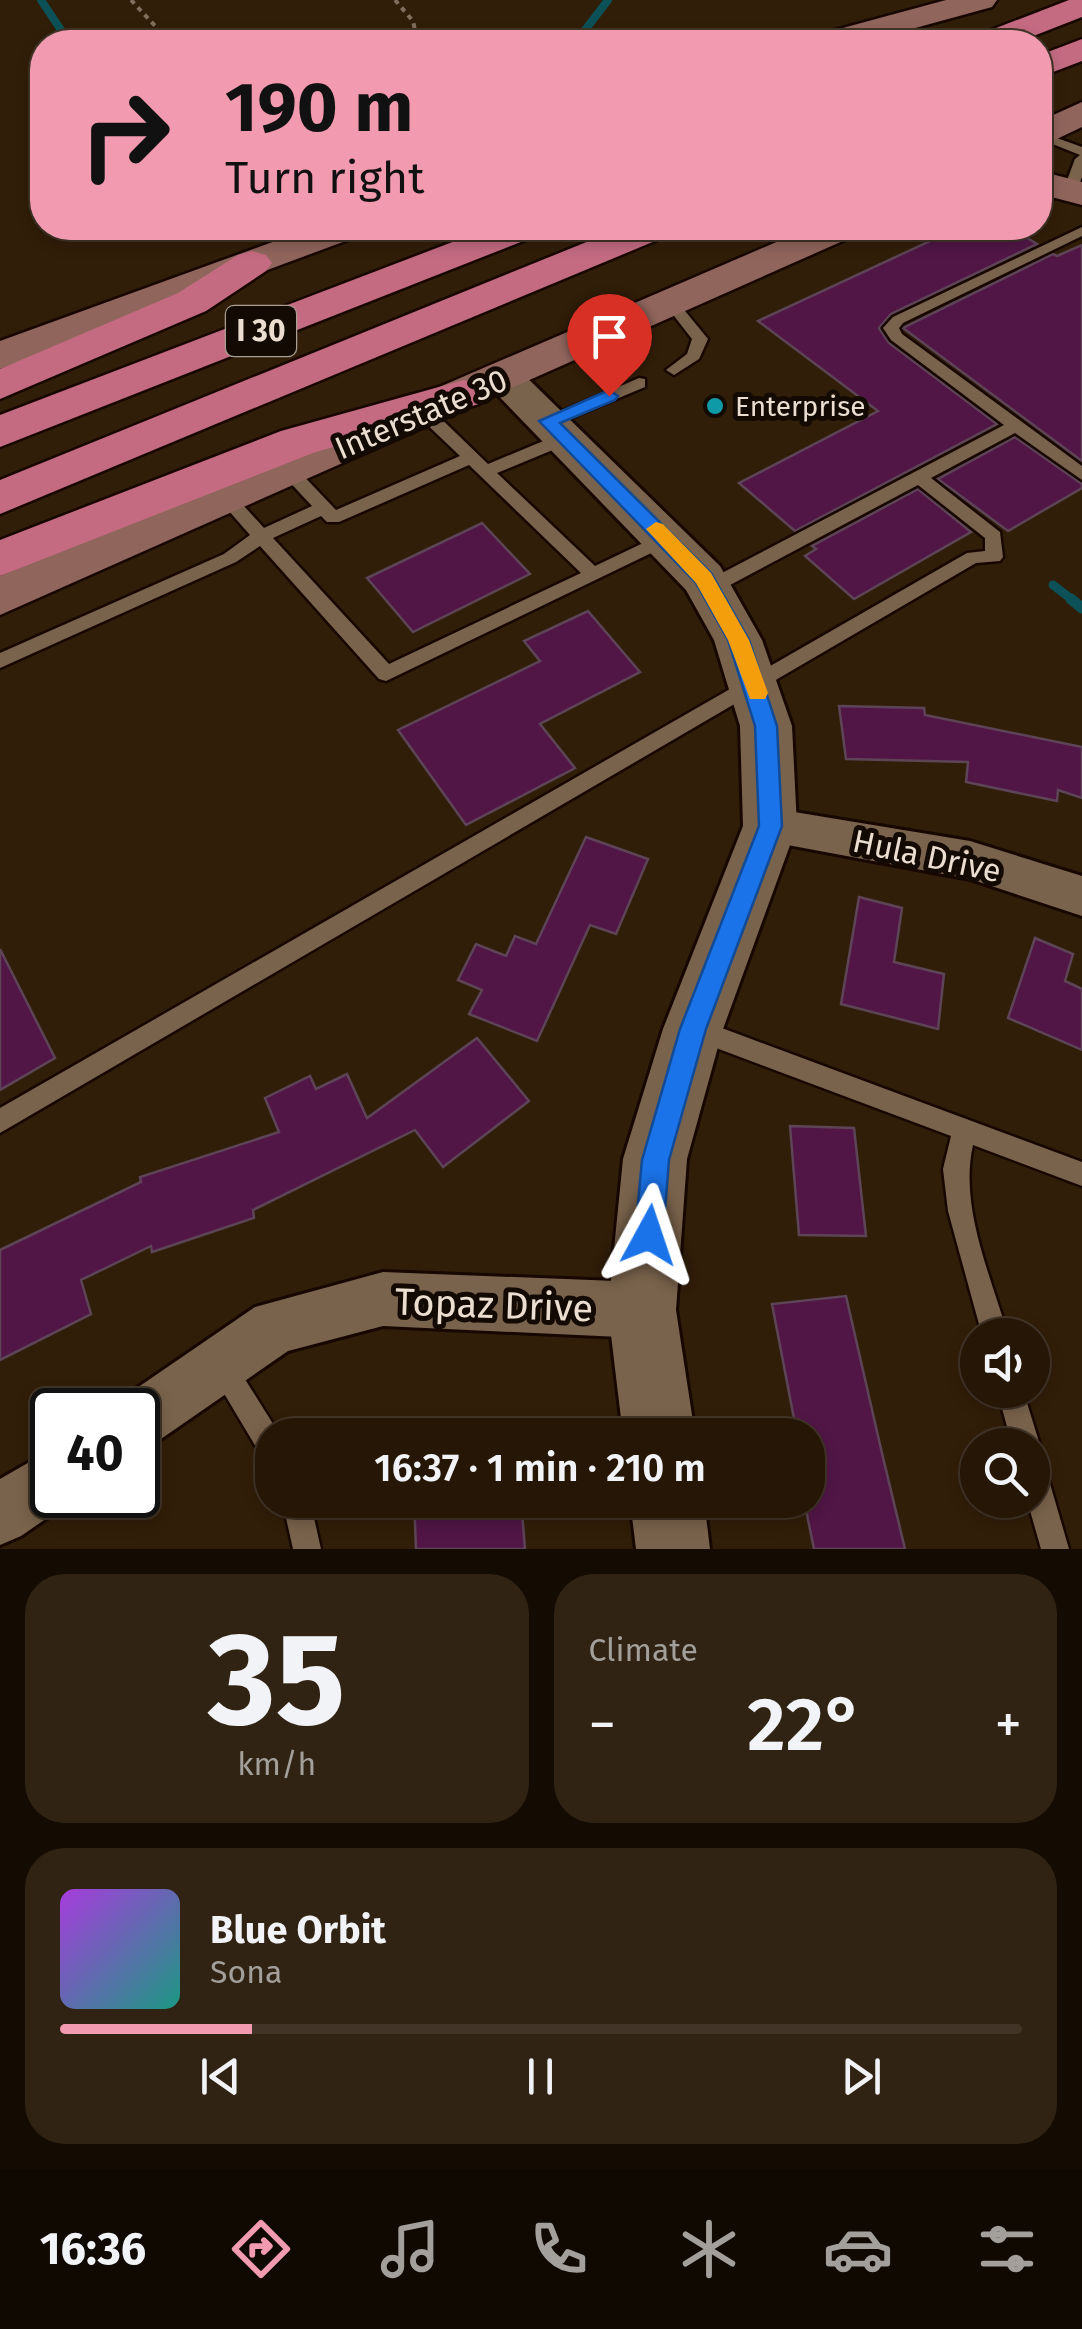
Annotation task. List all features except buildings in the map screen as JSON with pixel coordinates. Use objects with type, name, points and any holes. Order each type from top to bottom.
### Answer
[{"type":"highway","points":[[1021,30],[1082,6]]},
{"type":"highway","points":[[1052,62],[1082,49]]},
{"type":"highway","name":"I 30","points":[[0,432],[491,240]]},
{"type":"highway","name":"I 30","points":[[0,498],[624,240]]},
{"type":"highway","points":[[0,385],[192,302],[252,263]]},
{"type":"highway","points":[[0,559],[297,442],[464,395]]},
{"type":"main road","points":[[838,28],[982,0]]},
{"type":"main road","points":[[1052,130],[1082,112]]},
{"type":"main road","points":[[0,356],[313,240]]},
{"type":"main road","name":"Interstate 30","points":[[0,597],[813,240]]},
{"type":"street","points":[[464,395],[557,430],[666,539],[710,588],[738,640],[755,682],[766,726],[770,826],[693,1029],[656,1160],[642,1310],[657,1418]]},
{"type":"street","name":"Hula Drive","points":[[770,826],[970,860],[1082,896]]},
{"type":"street","name":"Topaz Drive","points":[[160,1406],[275,1327],[383,1299],[642,1310]]},
{"type":"street","points":[[0,1516],[30,1495]]},
{"type":"street","points":[[670,1518],[674,1549]]},
{"type":"lane","points":[[1052,150],[1071,175]]},
{"type":"lane","points":[[1082,231],[898,320],[891,328],[896,337],[1082,474]]},
{"type":"lane","points":[[671,304],[700,339],[694,356],[674,370]]},
{"type":"lane","points":[[486,471],[640,383]]},
{"type":"lane","points":[[464,395],[471,457],[593,574]]},
{"type":"lane","points":[[710,588],[1017,425]]},
{"type":"lane","points":[[289,471],[333,518],[471,457]]},
{"type":"lane","points":[[0,1121],[973,556],[994,556],[994,536],[919,477]]},
{"type":"lane","points":[[226,498],[386,674],[666,539]]},
{"type":"lane","points":[[0,660],[230,558],[261,536],[323,508]]},
{"type":"lane","points":[[693,1029],[1082,1174]]},
{"type":"lane","points":[[964,1130],[955,1169],[960,1210],[990,1318]]},
{"type":"lane","points":[[221,1364],[255,1419]]},
{"type":"lane","points":[[300,1518],[307,1549]]},
{"type":"lane","points":[[1046,1518],[1055,1549]]},
{"type":"path","points":[[131,0],[159,30]]},
{"type":"path","points":[[396,0],[416,30]]},
{"type":"waterway","points":[[41,0],[61,30]]},
{"type":"waterway","points":[[585,30],[608,0]]},
{"type":"waterway","points":[[1053,585],[1074,601]]},
{"type":"waterway","points":[[1071,599],[1082,608]]},
{"type":"slow traffic","points":[[656,529],[704,578],[738,640],[757,693]]},
{"type":"place","name":"Enterprise","points":[[715,406]]},
{"type":"route","points":[[609,396],[548,421],[704,578],[738,640],[755,682],[766,726],[770,788],[770,826],[693,1029],[656,1160],[649,1235]]}]
